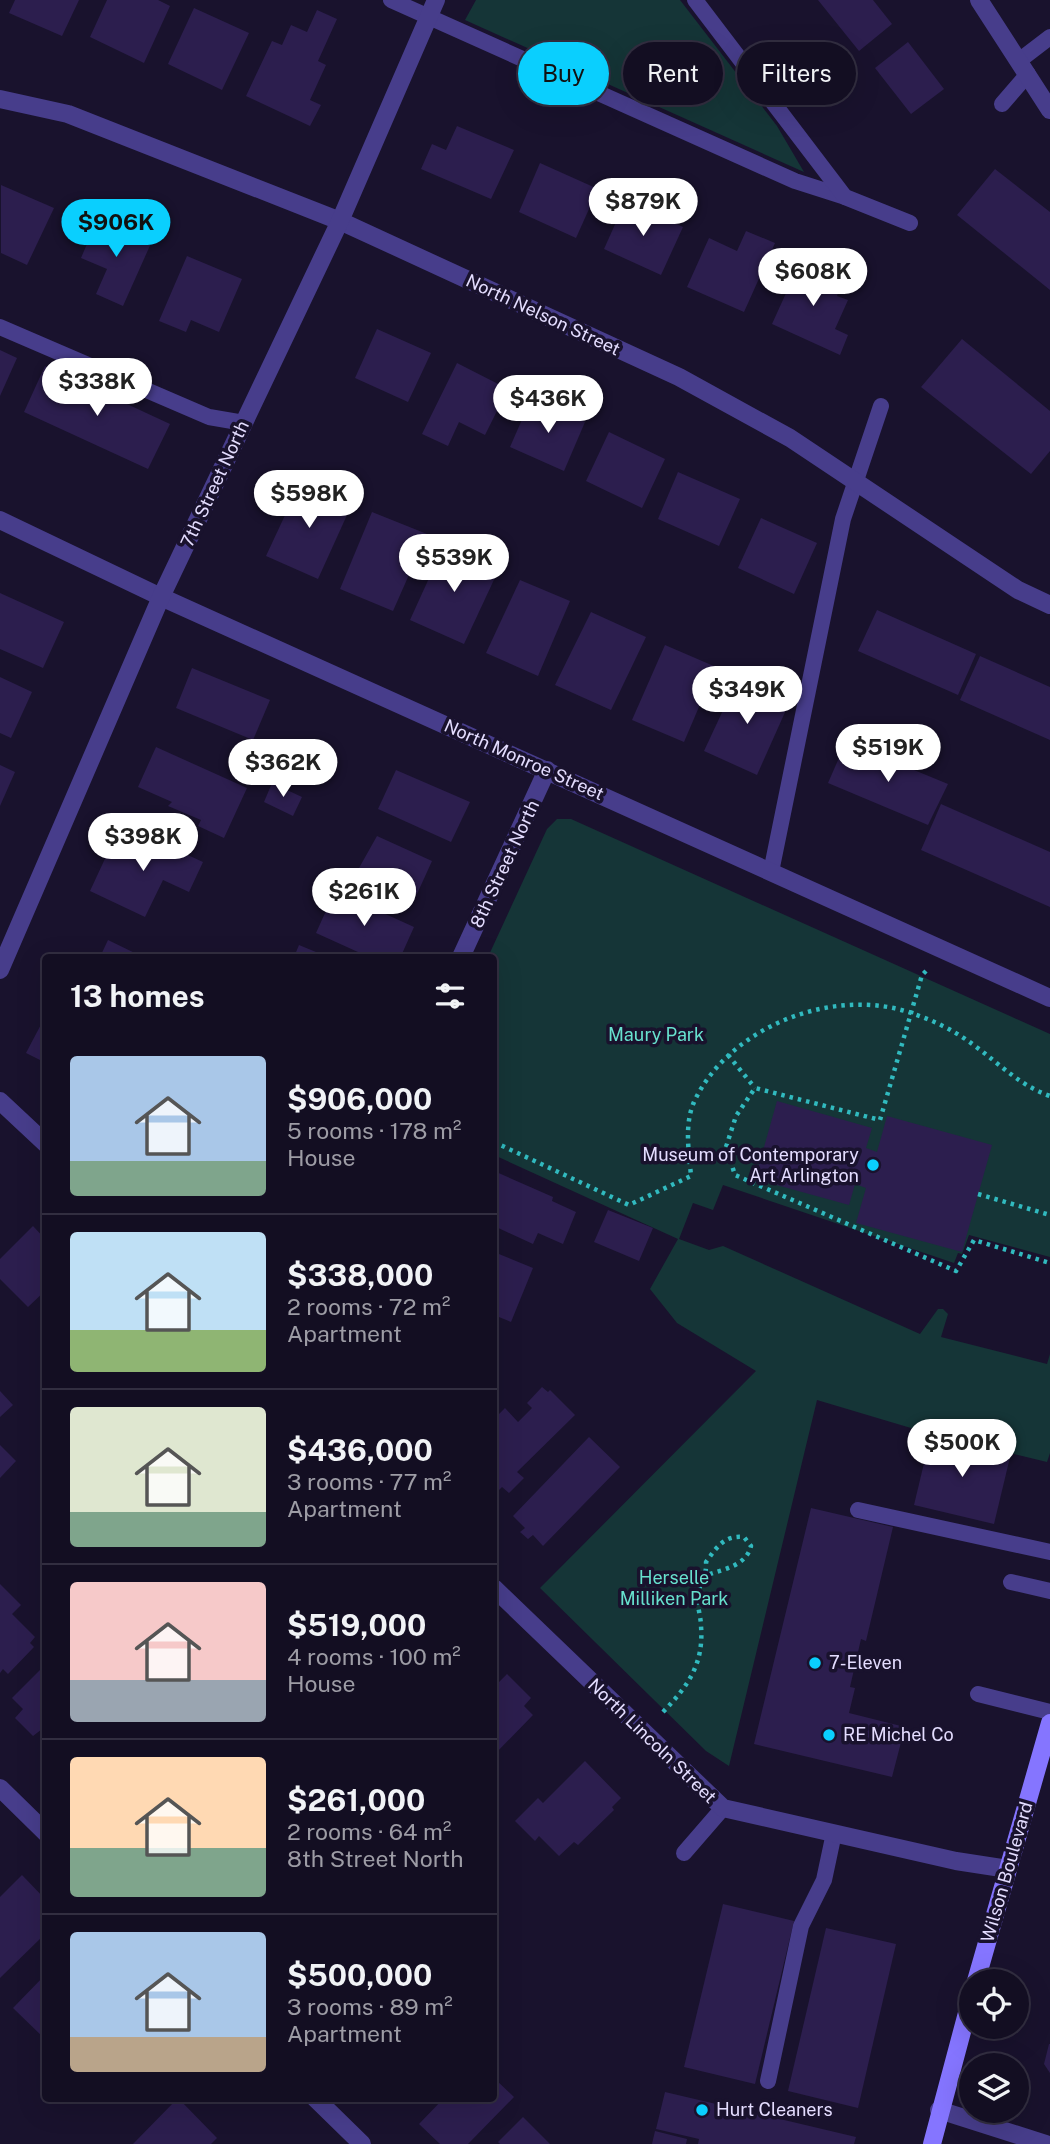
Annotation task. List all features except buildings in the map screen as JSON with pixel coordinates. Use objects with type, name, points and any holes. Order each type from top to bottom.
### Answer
[{"type":"main road","name":"Wilson Boulevard","points":[[979,1969],[1050,1723]]},
{"type":"main road","points":[[932,2144],[959,2039]]},
{"type":"street","points":[[979,0],[1050,110]]},
{"type":"street","name":"7th Street North","points":[[0,970],[162,597],[340,221],[431,8]]},
{"type":"street","name":"North Nelson Street","points":[[0,99],[68,114],[340,221],[679,377],[790,438],[1018,590],[1050,605]]},
{"type":"street","name":"North Monroe Street","points":[[0,520],[162,597],[1050,998]]},
{"type":"street","name":"8th Street North","points":[[462,954],[548,770]]},
{"type":"street","points":[[0,1101],[42,1140]]},
{"type":"street","name":"North Lincoln Street","points":[[497,1591],[723,1808],[956,1861],[1008,1869]]},
{"type":"street","points":[[0,1788],[42,1829]]},
{"type":"street","points":[[319,2102],[362,2144]]},
{"type":"street","points":[[939,2109],[1046,2144]]},
{"type":"lane","points":[[391,0],[431,8],[795,181],[845,197],[910,223]]},
{"type":"lane","points":[[695,0],[845,197]]},
{"type":"lane","points":[[1002,104],[1024,67],[1050,37]]},
{"type":"lane","points":[[0,327],[209,417],[244,423]]},
{"type":"lane","points":[[771,872],[843,519],[881,406]]},
{"type":"lane","points":[[858,1510],[1050,1552]]},
{"type":"lane","points":[[1011,1582],[1050,1591]]},
{"type":"lane","points":[[978,1694],[1050,1712]]},
{"type":"lane","points":[[684,1853],[723,1808]]},
{"type":"lane","points":[[768,2081],[801,1926],[824,1880],[834,1833]]},
{"type":"path","points":[[728,1055],[755,1088],[880,1120],[922,975]]},
{"type":"path","points":[[497,1143],[629,1205],[650,1198],[691,1176],[687,1134],[694,1102],[728,1055],[759,1031],[795,1016],[830,1007],[882,1007],[912,1013],[958,1035],[1020,1083],[1050,1096]]},
{"type":"path","points":[[755,1088],[736,1116],[726,1147],[735,1175],[956,1271],[974,1240],[1050,1263]]},
{"type":"path","points":[[978,1194],[1050,1215]]},
{"type":"path","points":[[664,1711],[687,1686],[699,1666],[701,1626],[698,1594],[707,1575],[706,1562],[721,1543],[732,1536],[744,1537],[751,1546],[749,1556],[737,1564],[707,1575]]},
{"type":"green space","points":[[476,0],[680,0],[712,42],[623,42],[623,91],[609,85],[609,42],[518,44],[465,20]]},
{"type":"green space","points":[[723,56],[737,74],[737,105],[761,105],[777,126],[804,172],[655,105],[723,105]]},
{"type":"green space","name":"Maury Park","points":[[557,819],[571,819],[1050,1034],[1050,1257],[969,1235],[962,1254],[958,1253],[954,1263],[723,1185],[713,1210],[693,1203],[679,1239],[709,1250],[723,1246],[920,1334],[938,1309],[943,1309],[948,1314],[941,1337],[1047,1364],[1050,1354],[1050,1453],[1047,1462],[931,1434],[817,1400],[729,1766],[706,1751],[540,1588],[756,1371],[677,1323],[650,1289],[678,1239],[497,1156],[497,954],[489,954],[547,829]]},
{"type":"place","name":"Museum of Contemporary Art Arlington","points":[[873,1165]]},
{"type":"place","name":"7-Eleven","points":[[815,1663]]},
{"type":"place","name":"RE Michel Co","points":[[829,1735]]},
{"type":"place","name":"Hurt Cleaners","points":[[702,2110]]},
{"type":"park label","name":"Herselle Milliken Park","points":[[674,1588]]}]
